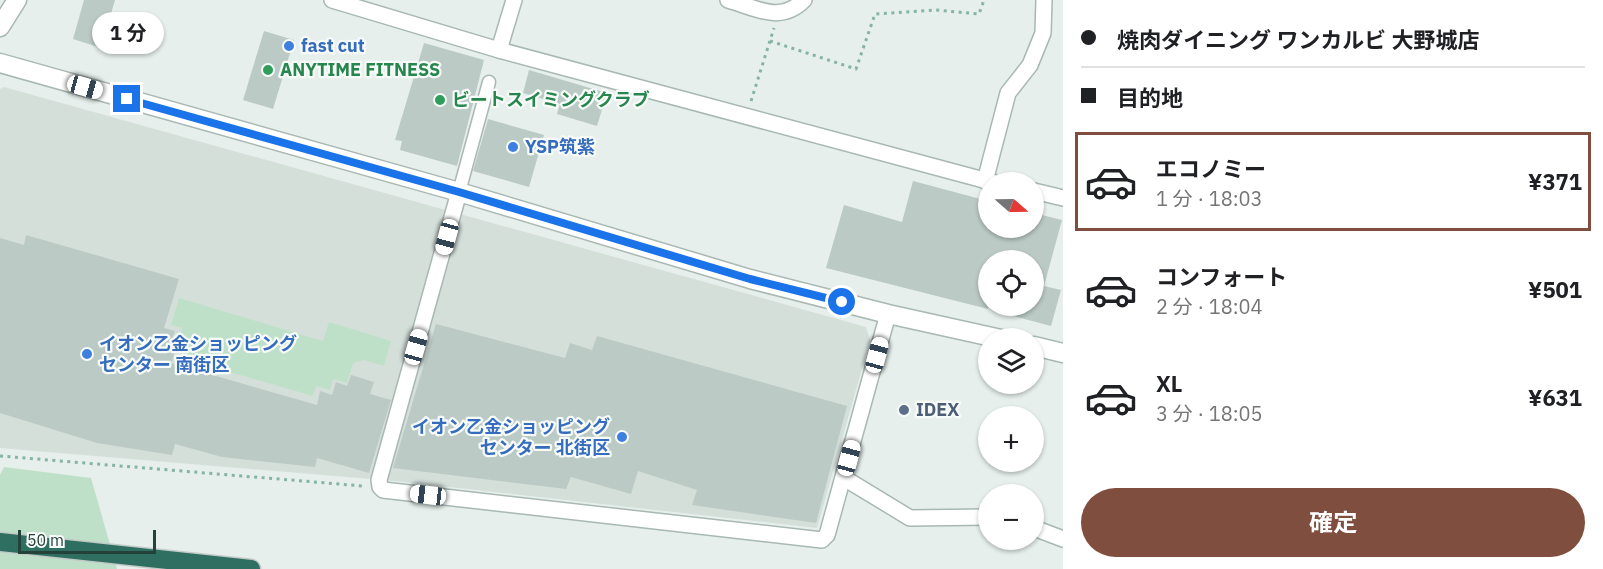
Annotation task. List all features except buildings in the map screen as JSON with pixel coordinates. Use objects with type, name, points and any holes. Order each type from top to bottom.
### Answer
[{"type":"highway","points":[[0,542],[250,569]]},
{"type":"street","points":[[0,27],[17,0]]},
{"type":"street","points":[[332,0],[499,50],[978,179]]},
{"type":"street","points":[[499,50],[514,0]]},
{"type":"street","points":[[728,0],[778,14],[793,11],[804,0]]},
{"type":"street","points":[[992,172],[1008,93],[1030,65],[1043,33],[1044,0]]},
{"type":"street","points":[[0,63],[459,192],[750,279],[978,334]]},
{"type":"street","points":[[489,82],[379,480],[380,487],[395,491],[815,541],[827,535],[888,314]]},
{"type":"street","points":[[1044,193],[1063,198]]},
{"type":"street","points":[[1044,348],[1063,352]]},
{"type":"street","points":[[844,478],[910,518],[978,517]]},
{"type":"street","points":[[1044,532],[1063,539]]},
{"type":"path","points":[[770,41],[856,69],[875,14],[936,10],[979,14],[984,0]]},
{"type":"path","points":[[746,116],[778,14]]},
{"type":"path","points":[[0,456],[380,487]]},
{"type":"shaded area","points":[[4,87],[866,327],[870,340],[817,528],[395,481],[0,448],[0,89]]},
{"type":"green space","points":[[179,298],[323,341],[329,322],[391,341],[384,366],[364,360],[353,363],[347,383],[333,379],[330,390],[316,386],[313,396],[181,358],[185,342],[179,340],[182,328],[171,325]]},
{"type":"green space","points":[[4,467],[91,478],[117,569],[0,569],[0,475]]},
{"type":"place","name":"fast cut","points":[[289,46]]},
{"type":"place","name":"ANYTIME FITNESS","points":[[268,70]]},
{"type":"place","name":"ビートスイミングクラブ","points":[[440,100]]},
{"type":"place","name":"YSP筑紫","points":[[513,147]]},
{"type":"place","name":"イオン乙金ショッピング センター 南街区","points":[[87,354]]},
{"type":"place","name":"IDEX","points":[[904,410]]},
{"type":"place","name":"イオン乙金ショッピング センター 北街区","points":[[622,437]]},
{"type":"route","points":[[127,99],[459,192],[750,279],[842,302]]}]
